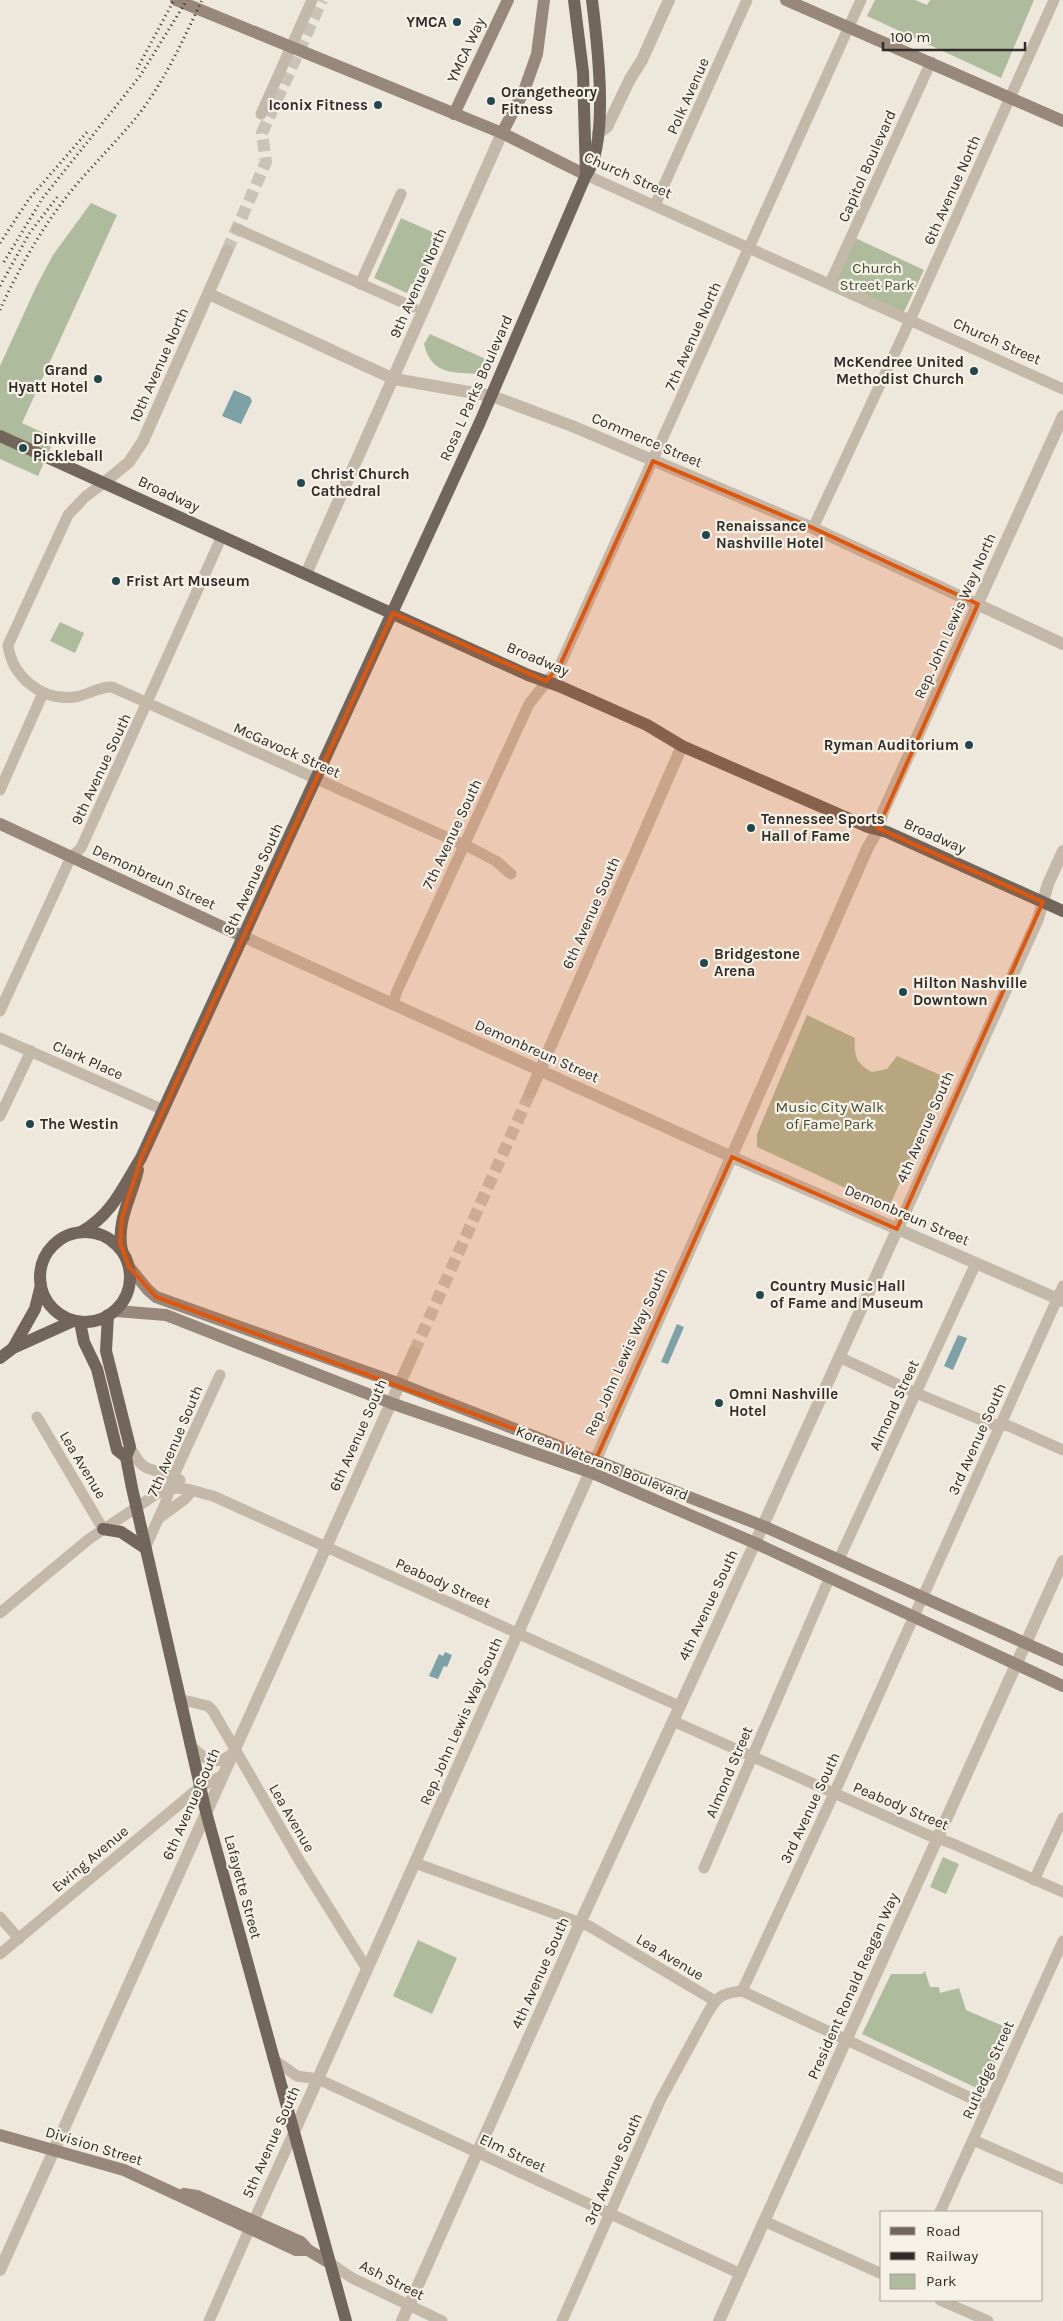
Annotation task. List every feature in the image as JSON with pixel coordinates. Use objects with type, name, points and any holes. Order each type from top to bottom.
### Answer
[{"type":"main road","name":"Church Street","points":[[176,0],[502,133],[586,175]]},
{"type":"main road","name":"YMCA Way","points":[[454,114],[508,0]]},
{"type":"main road","name":"9th Avenue North","points":[[502,133],[524,91],[537,54],[544,0]]},
{"type":"main road","name":"Rosa L Parks Boulevard","points":[[574,0],[583,72],[586,175]]},
{"type":"main road","name":"Rosa L Parks Boulevard","points":[[393,614],[492,396],[586,175],[594,161],[598,132],[600,88],[592,0]]},
{"type":"main road","points":[[786,0],[1063,121]]},
{"type":"main road","name":"Broadway","points":[[0,436],[393,614],[647,725],[682,746],[1063,911]]},
{"type":"main road","name":"8th Avenue South","points":[[81,1232],[96,1224],[113,1207],[141,1158],[393,614]]},
{"type":"main road","name":"Demonbreun Street","points":[[0,824],[244,937]]},
{"type":"main road","name":"8th Avenue South","points":[[122,1251],[120,1222],[132,1194],[141,1158]]},
{"type":"main road","points":[[0,1358],[13,1348],[76,1321],[92,1321],[112,1313],[127,1293],[130,1280],[129,1267],[122,1251],[104,1236],[93,1232],[81,1232],[66,1237],[53,1246],[42,1264],[41,1285],[35,1309],[13,1348]]},
{"type":"main road","name":"Korean Veterans Boulevard","points":[[129,1267],[156,1297],[400,1384],[596,1459],[763,1526],[1063,1660]]},
{"type":"main road","points":[[41,1285],[45,1296],[52,1306],[76,1321]]},
{"type":"main road","name":"Korean Veterans Boulevard","points":[[112,1313],[166,1315],[391,1403],[590,1472],[755,1543],[1063,1686]]},
{"type":"main road","name":"Lafayette Street","points":[[112,1313],[106,1351],[128,1452],[136,1507],[179,1699],[206,1812],[346,2321]]},
{"type":"main road","name":"Lafayette Street","points":[[76,1321],[97,1369],[117,1450],[128,1452]]},
{"type":"main road","points":[[103,1528],[122,1532],[145,1548]]},
{"type":"main road","name":"Division Street","points":[[0,2135],[124,2170],[176,2193],[196,2205],[252,2225],[296,2250],[308,2250],[330,2263]]},
{"type":"street","points":[[261,114],[312,0]]},
{"type":"street","points":[[598,132],[607,127],[630,78],[642,60],[669,0]]},
{"type":"street","name":"Polk Avenue","points":[[655,205],[747,0]]},
{"type":"street","name":"7th Avenue North","points":[[546,681],[560,665],[861,0]]},
{"type":"street","name":"6th Avenue North","points":[[814,528],[1054,0]]},
{"type":"street","name":"Capitol Boulevard","points":[[830,283],[931,62]]},
{"type":"street","name":"9th Avenue North","points":[[306,574],[502,133]]},
{"type":"street","name":"Church Street","points":[[586,175],[1063,388]]},
{"type":"street","points":[[360,284],[401,194]]},
{"type":"street","points":[[237,229],[413,307]]},
{"type":"street","name":"10th Avenue North","points":[[105,482],[129,462],[143,441],[227,251]]},
{"type":"street","name":"Commerce Street","points":[[209,294],[394,379],[492,396],[572,426],[814,528],[1063,644]]},
{"type":"street","name":"Rep. John Lewis Way North","points":[[878,830],[884,812],[1063,416]]},
{"type":"street","points":[[0,790],[43,693],[17,671],[9,656],[8,645],[68,515],[85,497],[105,482]]},
{"type":"street","name":"9th Avenue South","points":[[0,1011],[72,857],[81,848],[148,704],[222,536]]},
{"type":"street","name":"7th Avenue South","points":[[393,1004],[529,704],[546,681]]},
{"type":"street","name":"McGavock Street","points":[[43,693],[74,697],[106,687],[112,687],[464,845],[496,861],[511,874]]},
{"type":"street","name":"6th Avenue South","points":[[530,1093],[682,746]]},
{"type":"street","name":"Rep. John Lewis Way South","points":[[318,2078],[732,1157],[868,847],[878,830]]},
{"type":"street","name":"4th Avenue South","points":[[402,2321],[580,1923],[763,1526],[1038,919],[1063,851]]},
{"type":"street","name":"Demonbreun Street","points":[[244,937],[732,1157],[1060,1299]]},
{"type":"street","name":"Clark Place","points":[[0,1038],[164,1110]]},
{"type":"street","points":[[0,1116],[31,1051]]},
{"type":"street","name":"Almond Street","points":[[839,1559],[976,1263]]},
{"type":"street","name":"3rd Avenue South","points":[[742,1991],[834,1793],[1000,1425],[1060,1299],[1063,1286]]},
{"type":"street","name":"6th Avenue South","points":[[0,2270],[414,1352]]},
{"type":"street","points":[[839,1357],[916,1393],[991,1424],[1009,1426],[1063,1450]]},
{"type":"street","name":"7th Avenue South","points":[[158,1518],[174,1475],[220,1375]]},
{"type":"street","name":"Lea Avenue","points":[[37,1417],[103,1528]]},
{"type":"street","name":"Peabody Street","points":[[128,1452],[146,1468],[174,1475],[192,1491]]},
{"type":"street","points":[[136,1507],[170,1487]]},
{"type":"street","name":"Peabody Street","points":[[170,1487],[213,1496],[680,1706]]},
{"type":"street","points":[[145,1548],[158,1518],[185,1499],[192,1491]]},
{"type":"street","name":"7th Avenue South","points":[[0,1613],[103,1528],[136,1507]]},
{"type":"street","name":"President Ronald Reagan Way","points":[[719,2321],[1063,1561]]},
{"type":"street","name":"Almond Street","points":[[704,1868],[829,1579]]},
{"type":"street","name":"Lea Avenue","points":[[179,1699],[208,1706],[213,1711],[233,1751],[367,1969]]},
{"type":"street","name":"Peabody Street","points":[[673,1721],[1063,1892]]},
{"type":"street","points":[[190,1745],[211,1761],[219,1761],[233,1751]]},
{"type":"street","name":"Ewing Avenue","points":[[0,1954],[200,1788],[222,1776]]},
{"type":"street","points":[[1034,1880],[1063,1818]]},
{"type":"street","name":"Lea Avenue","points":[[415,1863],[580,1923],[604,1935],[715,2001]]},
{"type":"street","points":[[0,1916],[19,1939]]},
{"type":"street","name":"Rutledge Street","points":[[940,2211],[1063,1941]]},
{"type":"street","points":[[715,2001],[726,1992],[742,1991],[988,2106]]},
{"type":"street","name":"3rd Avenue South","points":[[562,2321],[660,2101],[715,2001]]},
{"type":"street","name":"Elm Street","points":[[273,2059],[298,2076],[318,2078],[741,2274]]},
{"type":"street","name":"5th Avenue South","points":[[209,2321],[318,2078]]},
{"type":"street","points":[[974,2140],[1063,2179]]},
{"type":"street","points":[[764,2221],[880,2273]]},
{"type":"street","name":"Ash Street","points":[[330,2263],[352,2278],[442,2321]]},
{"type":"street","points":[[942,2301],[988,2321]]},
{"type":"highlighted area","points":[[653,461],[813,528],[978,604],[878,828],[1043,902],[897,1229],[732,1157],[596,1459],[156,1297],[129,1267],[120,1243],[122,1217],[141,1158],[393,613],[546,681],[560,665]]},
{"type":"green space","points":[[875,0],[915,0],[927,5],[930,0],[1034,0],[1001,78],[867,16]]},
{"type":"green space","points":[[91,203],[117,215],[22,423],[55,438],[38,476],[0,459],[0,366],[37,285],[53,255]]},
{"type":"green space","points":[[401,218],[441,236],[420,282],[417,286],[411,284],[407,293],[374,278]]},
{"type":"green space","name":"Church Street Park","points":[[851,236],[924,270],[902,316],[830,283]]},
{"type":"green space","points":[[430,334],[488,360],[481,374],[453,372],[438,367],[432,362],[424,344]]},
{"type":"green space","points":[[60,622],[84,633],[75,653],[50,641]]},
{"type":"green space","name":"Music City Walk of Fame Park","points":[[807,1015],[855,1038],[855,1050],[859,1062],[872,1072],[887,1069],[897,1056],[945,1077],[891,1203],[884,1206],[757,1147],[757,1134]]},
{"type":"green space","points":[[943,1857],[959,1864],[946,1894],[930,1887]]},
{"type":"green space","points":[[418,1940],[457,1958],[432,2014],[393,1996]]},
{"type":"green space","points":[[925,1971],[930,1987],[939,1987],[940,1993],[959,1988],[966,2010],[1010,2029],[983,2091],[862,2034],[891,1974],[922,1974]]},
{"type":"water","points":[[234,390],[250,397],[252,401],[241,424],[222,416]]},
{"type":"water","points":[[677,1324],[684,1327],[668,1364],[661,1362]]},
{"type":"water","points":[[958,1335],[967,1338],[953,1370],[944,1366]]},
{"type":"water","points":[[445,1652],[452,1655],[447,1667],[444,1666],[438,1679],[429,1676],[439,1654],[443,1656]]},
{"type":"tunnel","points":[[227,251],[266,162],[262,133],[322,0]]},
{"type":"tunnel","points":[[414,1352],[530,1093]]},
{"type":"railway","points":[[137,69],[174,0]]},
{"type":"railway","points":[[4,262],[42,199],[140,76],[187,0]]},
{"type":"railway","points":[[0,310],[30,251],[57,209],[133,121],[151,97],[175,56],[202,0]]},
{"type":"railway","points":[[0,243],[29,199],[88,131]]},
{"type":"railway","points":[[0,286],[29,234],[58,196]]},
{"type":"place","name":"YMCA","points":[[457,22]]},
{"type":"place","name":"Orangetheory Fitness","points":[[491,101]]},
{"type":"place","name":"Iconix Fitness","points":[[378,105]]},
{"type":"place","name":"McKendree United Methodist Church","points":[[974,371]]},
{"type":"place","name":"Grand Hyatt Hotel","points":[[98,379]]},
{"type":"place","name":"Dinkville Pickleball","points":[[23,448]]},
{"type":"place","name":"Christ Church Cathedral","points":[[301,483]]},
{"type":"place","name":"Renaissance Nashville Hotel","points":[[706,535]]},
{"type":"place","name":"Frist Art Museum","points":[[116,581]]},
{"type":"place","name":"Ryman Auditorium","points":[[969,745]]},
{"type":"place","name":"Tennessee Sports Hall of Fame","points":[[751,828]]},
{"type":"place","name":"Bridgestone Arena","points":[[704,963]]},
{"type":"place","name":"Hilton Nashville Downtown","points":[[903,992]]},
{"type":"place","name":"The Westin","points":[[30,1124]]},
{"type":"place","name":"Country Music Hall of Fame and Museum","points":[[760,1295]]},
{"type":"place","name":"Omni Nashville Hotel","points":[[719,1403]]}]
